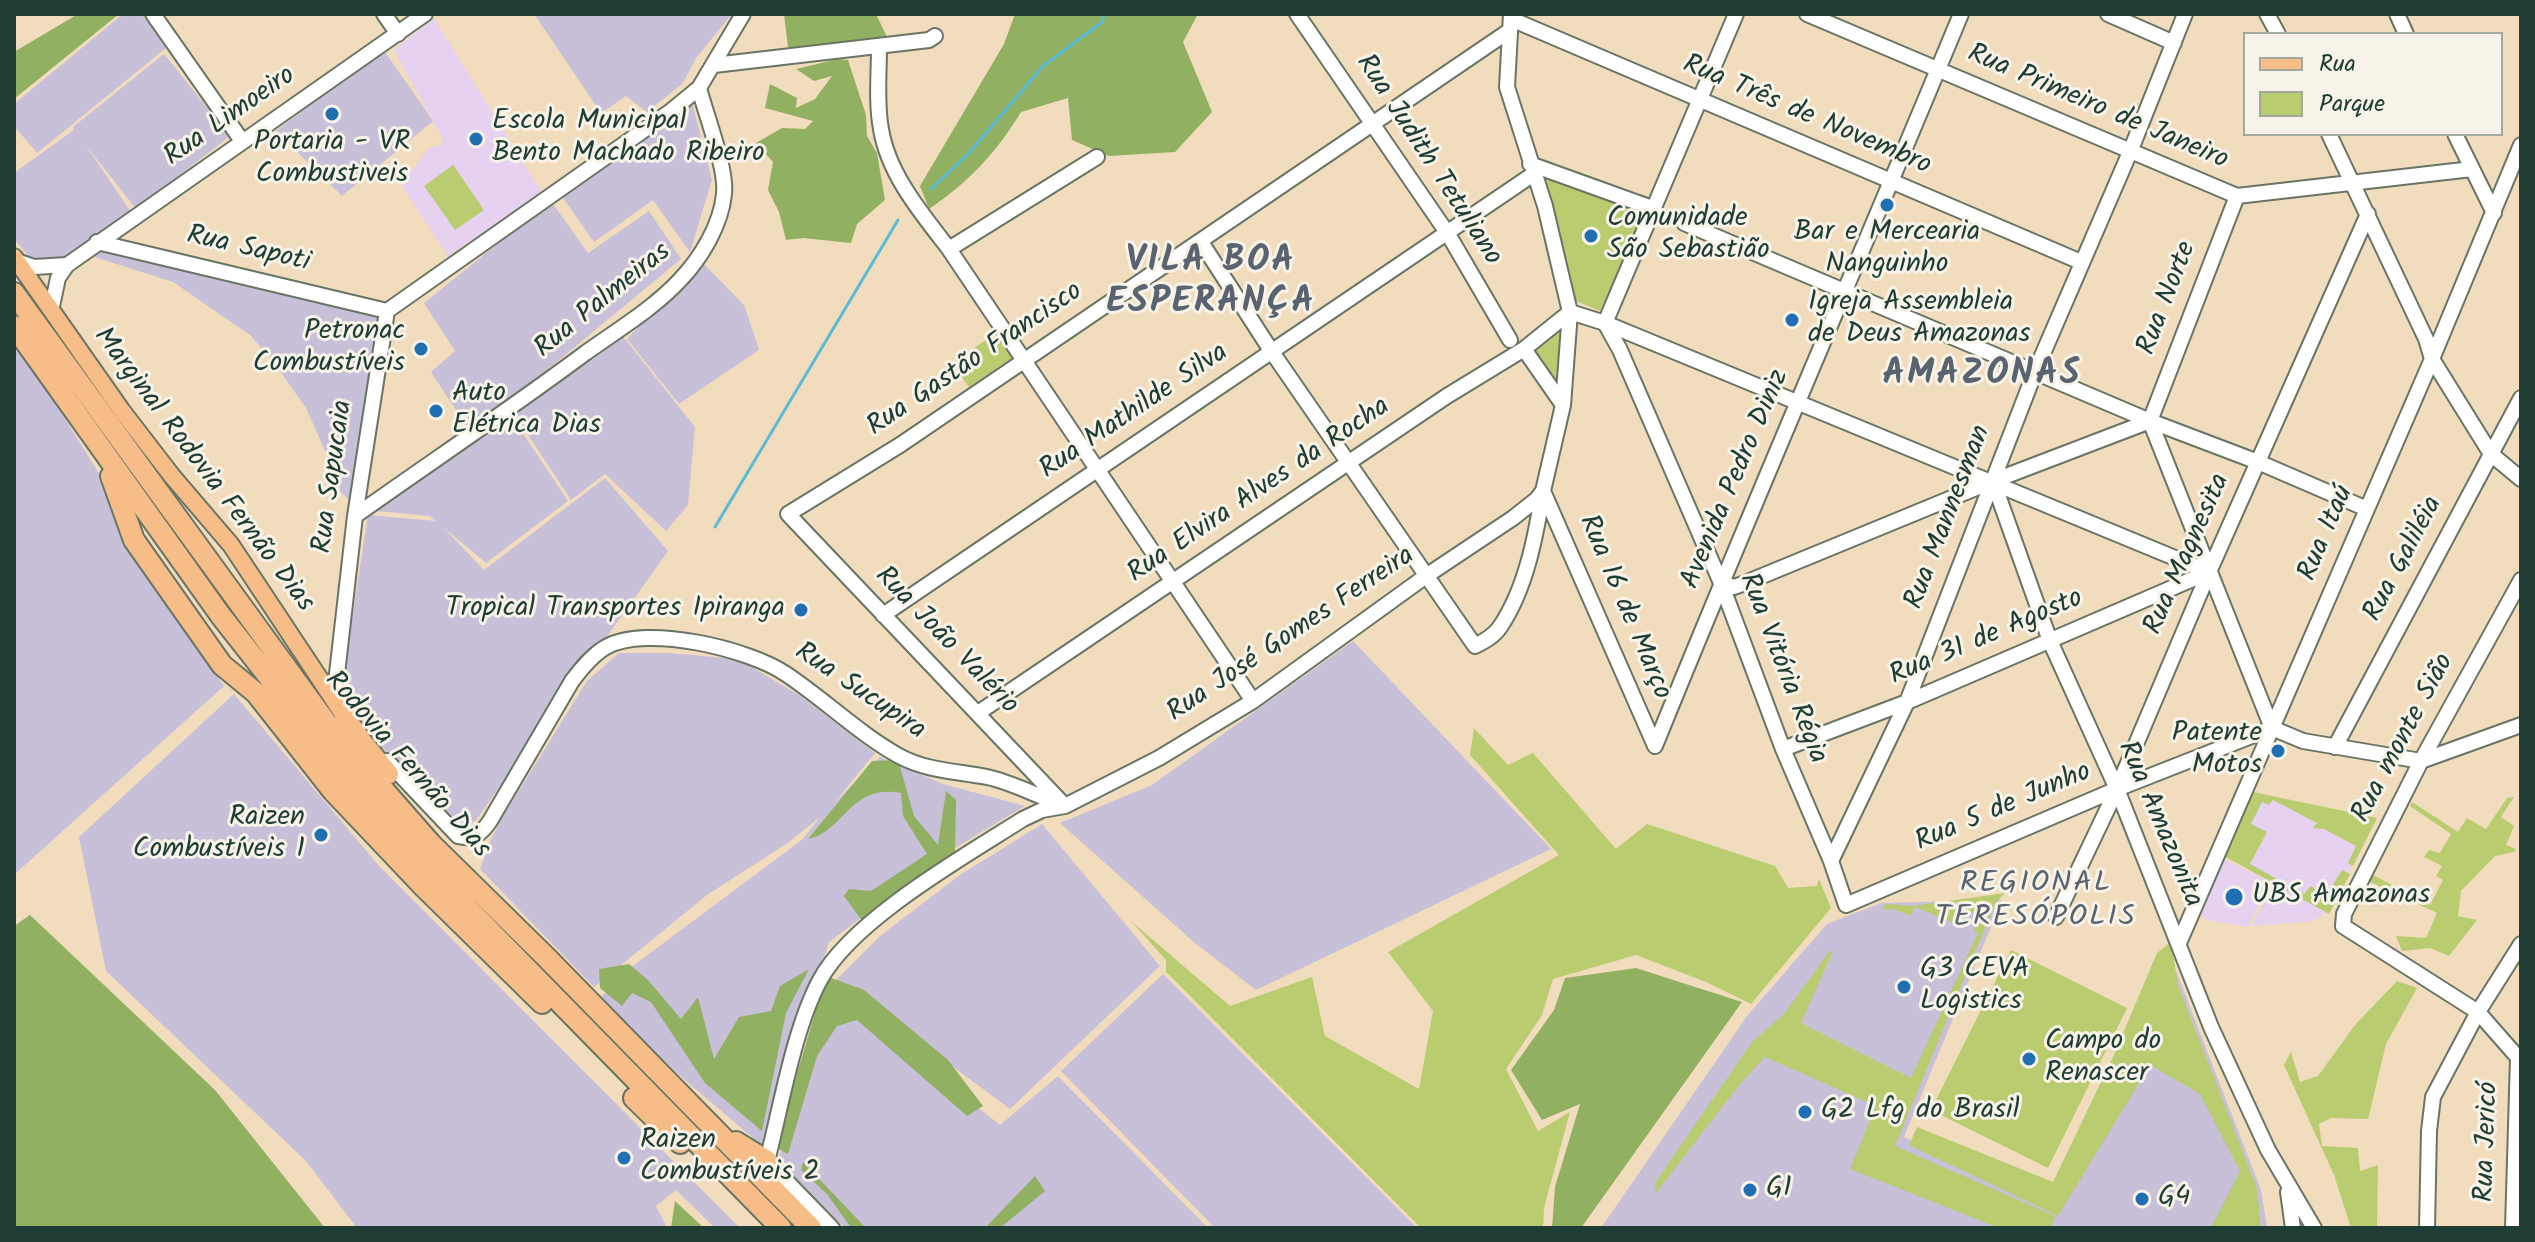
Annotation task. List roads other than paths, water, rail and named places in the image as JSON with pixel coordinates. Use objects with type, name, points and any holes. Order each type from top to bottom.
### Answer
[{"type":"highway","name":"Rodovia Fernão Dias","points":[[14,293],[333,732],[431,844],[811,1228]]},
{"type":"highway","name":"Rodovia Fernão Dias","points":[[14,326],[241,644],[357,789],[445,886],[774,1220]]},
{"type":"highway","points":[[75,413],[115,482],[134,540],[222,665],[256,693],[333,791],[403,866],[658,1123],[712,1173],[774,1220]]},
{"type":"highway","points":[[345,717],[387,773],[547,958]]},
{"type":"highway","points":[[709,1126],[767,1161]]},
{"type":"main road","name":"Marginal Rodovia Fernão Dias","points":[[16,259],[172,476],[231,545],[345,717]]},
{"type":"street","points":[[153,14],[242,141]]},
{"type":"street","points":[[384,14],[398,34]]},
{"type":"street","name":"Rua Limoeiro","points":[[67,265],[425,14]]},
{"type":"street","points":[[387,311],[671,111],[699,88],[743,14]]},
{"type":"street","name":"Rua Judith Tetuliano","points":[[1297,14],[1448,234],[1510,340]]},
{"type":"street","points":[[1605,323],[1736,14]]},
{"type":"street","name":"Rua Primeiro de Janeiro","points":[[1807,14],[2237,196],[2472,169]]},
{"type":"street","name":"Avenida Pedro Diniz","points":[[1655,746],[1721,583],[1893,183],[1961,14]]},
{"type":"street","points":[[2108,14],[2174,43]]},
{"type":"street","name":"Rua Mannesman","points":[[1831,861],[1907,702],[2035,372],[2130,152],[2185,14]]},
{"type":"street","points":[[2267,14],[2277,32]]},
{"type":"street","points":[[1201,242],[1272,352],[1475,646],[1488,639],[1500,628],[1518,591],[1538,525],[1563,405],[1570,312],[1545,206],[1507,87],[1510,21]]},
{"type":"street","name":"Rua Gastão Francisco","points":[[788,514],[900,445],[1201,242],[1373,123],[1510,21]]},
{"type":"street","name":"Rua Três de Novembro","points":[[1510,21],[2081,262]]},
{"type":"street","points":[[714,65],[879,47],[929,40],[935,36]]},
{"type":"street","points":[[879,47],[881,129],[891,165],[1175,581],[1253,701]]},
{"type":"street","name":"Rua Palmeiras","points":[[355,516],[521,401],[656,301],[680,281],[701,255],[717,221],[724,195],[717,152],[699,88]]},
{"type":"street","points":[[2330,136],[2426,339],[2432,359],[2491,454],[2521,479]]},
{"type":"street","points":[[2456,136],[2494,213]]},
{"type":"street","name":"Rua Itaú","points":[[2179,943],[2432,359],[2521,145]]},
{"type":"street","points":[[949,249],[1097,157]]},
{"type":"street","points":[[1532,168],[1655,209]]},
{"type":"street","name":"Rua Mathilde Silva","points":[[883,615],[1448,234],[1532,168]]},
{"type":"street","name":"Rua Norte","points":[[2150,421],[2237,196]]},
{"type":"street","name":"Rua Magnesita","points":[[2056,917],[2117,789],[2209,572],[2368,214]]},
{"type":"street","points":[[1684,223],[2150,421],[2258,462],[2367,509]]},
{"type":"street","name":"Rua Sapoti","points":[[97,242],[387,311]]},
{"type":"street","points":[[16,259],[34,267],[67,265]]},
{"type":"street","points":[[51,311],[58,278],[67,265]]},
{"type":"street","name":"Rua Sapucaia","points":[[334,700],[355,516],[387,311]]},
{"type":"street","points":[[1570,312],[1605,323],[2209,572]]},
{"type":"street","name":"Rua Elvira Alves da Rocha","points":[[978,713],[1469,381],[1524,349],[1570,312]]},
{"type":"street","name":"Rua Vitória Régia","points":[[1605,323],[1620,350],[1721,583],[1846,905]]},
{"type":"street","points":[[1524,349],[1563,405]]},
{"type":"street","name":"Rua Galiléia","points":[[2335,747],[2521,398]]},
{"type":"street","points":[[1721,583],[1734,587],[1745,583],[1993,481],[2150,421]]},
{"type":"street","points":[[2150,421],[2272,728],[2303,741],[2421,761],[2521,725]]},
{"type":"street","name":"Rua Amazonita","points":[[1993,481],[2050,641],[2117,789],[2211,1027],[2268,1150],[2314,1228]]},
{"type":"street","name":"Rua José Gomes Ferreira","points":[[767,1161],[803,1022],[819,981],[845,946],[897,902],[1023,819],[1042,810],[1065,806],[1159,758],[1253,701],[1426,576],[1513,518],[1543,491]]},
{"type":"street","name":"Rua 16 de Março","points":[[1543,491],[1655,746]]},
{"type":"street","name":"Rua João Valério","points":[[788,514],[1065,806]]},
{"type":"street","name":"Rua 31 de Agosto","points":[[1783,749],[1907,702],[2209,572]]},
{"type":"street","name":"Rua monte Sião","points":[[2478,1012],[2343,926],[2344,914],[2421,761],[2521,580]]},
{"type":"street","name":"Rua Sucupira","points":[[345,717],[458,836],[471,838],[480,834],[490,821],[584,665],[606,647],[633,637],[683,640],[763,661],[901,757],[930,769],[988,777],[1065,806]]},
{"type":"street","name":"Rua 5 de Junho","points":[[1846,905],[2117,789],[2272,728]]},
{"type":"street","points":[[2427,1228],[2429,1131],[2433,1097],[2478,1012],[2521,944]]},
{"type":"street","points":[[2478,1012],[2520,1060]]},
{"type":"street","name":"Rua Jericó","points":[[2513,1228],[2520,1060]]},
{"type":"street","points":[[767,1161],[832,1228]]},
{"type":"street","name":"Rua Amazonita","points":[[2287,1184],[2293,1228]]},
{"type":"waterway","points":[[931,189],[969,153],[1043,66],[1102,22],[1104,14]]},
{"type":"waterway","points":[[715,527],[898,220]]},
{"type":"place","name":"Portaria - VR Combustiveis","points":[[332,114]]},
{"type":"place","name":"Escola Municipal Bento Machado Ribeiro","points":[[476,139]]},
{"type":"place","name":"Bar e Mercearia Nanguinho","points":[[1887,205]]},
{"type":"place","name":"Comunidade São Sebastião","points":[[1591,236]]},
{"type":"place","name":"Igreja Assembleia de Deus Amazonas","points":[[1792,320]]},
{"type":"place","name":"Petronac Combustíveis","points":[[421,349]]},
{"type":"place","name":"Auto Elétrica Dias","points":[[436,411]]},
{"type":"place","name":"Tropical Transportes Ipiranga","points":[[801,610]]},
{"type":"place","name":"Patente Motos","points":[[2278,751]]},
{"type":"place","name":"Raizen Combustíveis 1","points":[[321,835]]},
{"type":"place","name":"UBS Amazonas","points":[[2234,897]]},
{"type":"place","name":"G3 CEVA Logistics","points":[[1904,987]]},
{"type":"place","name":"Campo do Renascer","points":[[2029,1059]]},
{"type":"place","name":"G2 Lfg do Brasil","points":[[1805,1112]]},
{"type":"place","name":"Raizen Combustíveis 2","points":[[624,1158]]},
{"type":"place","name":"G1","points":[[1750,1190]]},
{"type":"place","name":"G4","points":[[2142,1199]]},
{"type":"district","name":"VILA BOA ESPERANÇA","points":[[1211,284]]},
{"type":"district","name":"AMAZONAS","points":[[1982,377]]},
{"type":"district","name":"REGIONAL TERESÓPOLIS","points":[[2036,903]]}]
